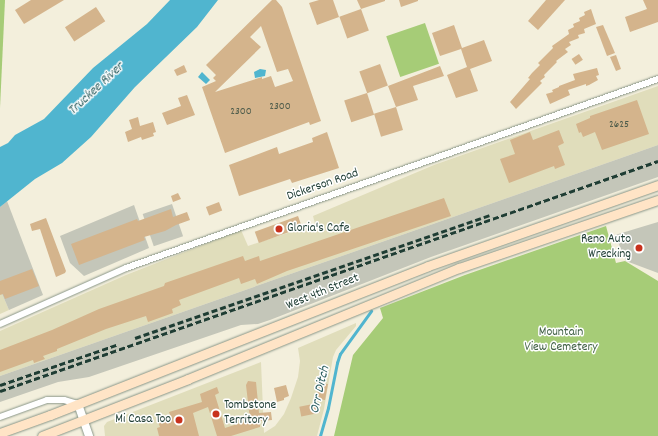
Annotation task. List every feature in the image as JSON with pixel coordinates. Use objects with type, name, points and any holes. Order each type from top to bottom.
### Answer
[{"type":"main road","name":"West 4th Street","points":[[0,434],[428,266],[658,185]]},
{"type":"main road","name":"West 4th Street","points":[[42,436],[459,268],[658,200]]},
{"type":"street","name":"Dickerson Road","points":[[0,324],[126,268],[658,79]]},
{"type":"street","points":[[0,417],[47,400],[64,400],[78,404],[89,436]]},
{"type":"shaded area","points":[[658,86],[658,145],[0,376],[0,331],[126,275],[241,230],[248,246],[315,224],[313,216],[434,165]]},
{"type":"shaded area","points":[[658,145],[658,177],[431,257],[270,320],[258,324],[241,325],[89,377],[58,382],[0,402],[0,376]]},
{"type":"shaded area","points":[[7,201],[43,295],[9,310],[0,289],[0,207]]},
{"type":"shaded area","points":[[172,204],[183,236],[154,246],[143,214]]},
{"type":"shaded area","points":[[134,205],[149,248],[84,276],[70,263],[60,236]]},
{"type":"shaded area","name":"Reno Auto Wrecking","points":[[658,222],[658,273],[626,261],[615,235]]},
{"type":"shaded area","points":[[0,289],[9,310],[0,314]]},
{"type":"shaded area","points":[[356,323],[356,326],[336,350],[333,357],[324,409],[317,436],[105,436],[104,426],[107,422],[261,362],[264,433],[275,426],[284,414],[291,398],[298,377],[300,361],[298,348]]},
{"type":"green space","points":[[0,0],[5,0],[0,108]]},
{"type":"green space","points":[[425,23],[439,64],[400,77],[386,36]]},
{"type":"green space","name":"Mountain View Cemetery","points":[[606,226],[616,263],[625,261],[658,281],[658,436],[334,436],[353,355],[383,318],[380,308],[465,275]]},
{"type":"water","name":"Truckee River","points":[[170,0],[218,0],[197,27],[135,87],[91,137],[62,163],[35,179],[0,207],[0,147],[8,143],[15,135],[44,119],[93,68],[147,24]]},
{"type":"water","points":[[260,69],[266,70],[265,76],[255,78],[254,72]]},
{"type":"water","points":[[202,72],[210,80],[206,84],[198,77]]},
{"type":"building","points":[[31,0],[64,0],[24,24],[15,10]]},
{"type":"building","points":[[272,0],[276,0],[282,7],[321,121],[310,125],[309,122],[225,153],[202,87],[216,81],[213,78],[216,75],[206,65]],"holes":[[[261,26],[277,72],[288,69],[293,81],[275,87],[271,76],[262,79],[262,77],[215,92],[261,47],[250,37]]]},
{"type":"building","points":[[319,0],[333,0],[339,17],[317,25],[309,3]]},
{"type":"building","points":[[357,0],[385,0],[385,1],[361,9]]},
{"type":"building","points":[[399,0],[418,0],[418,1],[401,7]]},
{"type":"building","points":[[546,0],[565,0],[538,30],[528,21]]},
{"type":"building","points":[[643,0],[658,0],[658,22],[630,32],[625,17],[647,9]]},
{"type":"building","points":[[96,7],[105,21],[74,41],[65,27]]},
{"type":"building","points":[[361,9],[369,31],[347,38],[339,17]]},
{"type":"building","points":[[591,9],[596,24],[584,29],[585,33],[578,35],[579,38],[569,42],[571,45],[565,49],[568,52],[556,61],[557,62],[544,75],[545,77],[540,81],[542,83],[516,109],[510,102],[530,79],[528,78],[540,65],[538,63],[553,48],[552,46],[569,34],[568,30],[574,27],[573,24],[580,21],[579,18],[585,15],[584,12]]},
{"type":"building","points":[[454,25],[462,48],[484,40],[492,61],[470,69],[478,91],[456,98],[447,75],[467,67],[461,49],[440,56],[432,33]]},
{"type":"building","points":[[603,25],[615,53],[607,56],[596,27]]},
{"type":"building","points":[[579,54],[583,60],[575,65],[572,59]]},
{"type":"building","points":[[616,55],[621,69],[616,71],[610,57]]},
{"type":"building","points":[[380,64],[388,86],[367,93],[359,72]]},
{"type":"building","points":[[184,65],[187,72],[177,76],[174,70]]},
{"type":"building","points":[[440,66],[444,76],[413,86],[418,100],[396,107],[388,86]]},
{"type":"building","points":[[597,68],[599,75],[596,76],[598,80],[586,86],[586,84],[568,90],[570,95],[550,104],[546,94],[553,92],[552,90],[559,86],[575,80],[573,74]]},
{"type":"building","points":[[367,93],[374,115],[351,122],[344,100]]},
{"type":"building","points":[[187,95],[195,115],[167,125],[162,113],[181,106],[178,98]]},
{"type":"building","points":[[637,100],[649,134],[602,150],[595,132],[583,137],[581,132],[579,133],[576,124],[590,118],[590,116]]},
{"type":"building","points":[[396,107],[403,130],[381,137],[374,114]]},
{"type":"building","points":[[138,117],[140,126],[153,122],[156,132],[153,133],[154,136],[142,140],[141,137],[128,142],[125,132],[132,129],[129,120]]},
{"type":"building","points":[[559,130],[564,143],[558,146],[565,165],[555,169],[554,166],[509,183],[500,159],[515,154],[510,140],[530,132],[533,140]]},
{"type":"building","points":[[327,132],[339,168],[292,183],[290,179],[239,196],[229,165],[277,147],[279,154],[313,142],[312,138]]},
{"type":"building","points":[[178,193],[181,199],[173,202],[171,196]]},
{"type":"building","points":[[444,198],[451,216],[287,271],[257,284],[255,279],[241,284],[239,278],[179,300],[181,305],[172,309],[173,313],[148,322],[146,316],[106,329],[57,349],[57,351],[43,356],[45,359],[34,363],[33,360],[0,372],[0,350],[52,330],[99,309],[164,286],[165,283],[243,256],[245,261],[259,256],[260,261]]},
{"type":"building","points":[[219,202],[222,210],[209,215],[206,207]]},
{"type":"building","points":[[171,209],[173,217],[187,212],[190,220],[165,231],[144,237],[145,240],[79,265],[71,244],[137,219],[138,221]]},
{"type":"building","name":"Gloria's Cafe","points":[[298,216],[302,227],[259,243],[255,232]]},
{"type":"building","points":[[46,218],[66,271],[65,273],[56,277],[40,229],[32,231],[30,224]]},
{"type":"building","points":[[32,269],[39,286],[5,299],[3,294],[0,295],[0,281]]},
{"type":"building","points":[[248,381],[256,382],[259,413],[271,412],[272,420],[260,421],[260,427],[231,436],[217,436],[208,407],[193,413],[199,436],[159,436],[157,428],[160,427],[158,422],[171,418],[169,412],[202,402],[200,394],[217,387],[219,393],[215,395],[225,428],[250,420],[246,385]]},
{"type":"building","points":[[318,383],[328,384],[325,400],[317,399]]},
{"type":"building","points":[[286,385],[289,396],[284,398],[284,400],[277,402],[274,388]]},
{"type":"building","points":[[318,403],[320,413],[301,416],[299,407]]},
{"type":"waterway","name":"Orr Ditch","points":[[320,436],[340,354],[371,311]]},
{"type":"railway","points":[[0,391],[658,161]]},
{"type":"railway","points":[[135,338],[490,215]]},
{"type":"railway","points":[[0,385],[116,345]]},
{"type":"place","name":"Gloria's Cafe","points":[[279,229]]},
{"type":"place","name":"Reno Auto Wrecking","points":[[639,248]]},
{"type":"place","name":"Tombstone Territory","points":[[216,414]]},
{"type":"place","name":"Mi Casa Too","points":[[179,420]]}]
